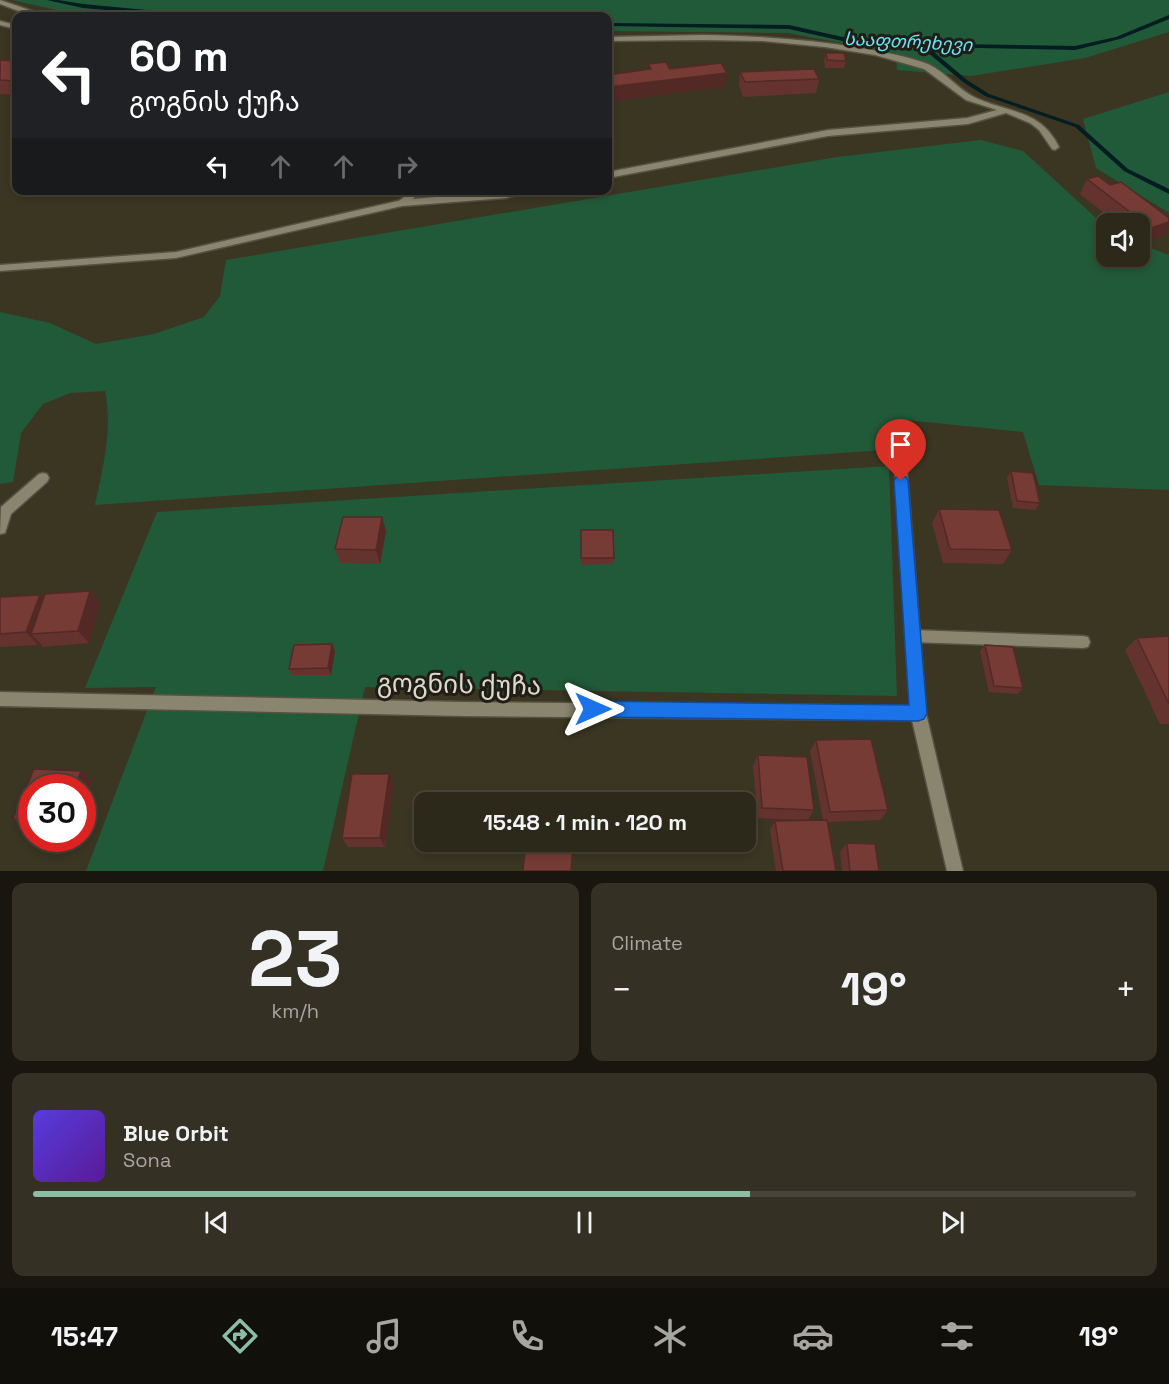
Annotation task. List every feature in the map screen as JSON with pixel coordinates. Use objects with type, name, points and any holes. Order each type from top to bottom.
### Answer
[{"type":"street","points":[[0,2],[27,12]]},
{"type":"street","points":[[612,39],[736,36],[806,41],[863,51],[928,68],[974,100],[1036,122],[1052,138],[1055,147]]},
{"type":"street","points":[[612,174],[828,133],[968,121],[1007,110]]},
{"type":"street","points":[[402,203],[413,195]]},
{"type":"street","points":[[0,268],[176,255],[402,203],[506,195]]},
{"type":"street","points":[[900,459],[918,713],[955,871]]},
{"type":"street","points":[[0,529],[6,511],[43,478]]},
{"type":"street","points":[[912,636],[1083,642]]},
{"type":"street","name":"გოგნის ქუჩა","points":[[0,699],[451,708],[918,713]]},
{"type":"green space","points":[[12,0],[1169,0],[1169,32],[1085,58],[971,76],[897,70],[896,53],[788,33],[612,31],[612,12],[65,12]]},
{"type":"green space","points":[[1169,92],[1169,213],[1096,168],[1083,119]]},
{"type":"green space","points":[[981,140],[1023,151],[1096,218],[1096,267],[1150,267],[1150,248],[1169,255],[1169,490],[1039,485],[1023,432],[897,419],[899,449],[95,505],[107,434],[105,391],[70,393],[43,404],[21,433],[13,482],[0,484],[0,312],[50,323],[96,344],[154,334],[204,317],[220,296],[226,260],[837,157]]},
{"type":"green space","points":[[889,466],[897,696],[365,687],[323,871],[86,871],[93,852],[96,852],[96,845],[156,687],[85,688],[157,512]]},
{"type":"building","points":[[826,53],[844,53],[846,61],[827,60]]},
{"type":"building","points":[[0,60],[12,61],[12,81],[0,80]]},
{"type":"building","points":[[666,62],[670,69],[721,63],[727,73],[612,87],[612,74],[651,69],[648,64]]},
{"type":"building","points":[[814,69],[819,79],[745,82],[740,72]]},
{"type":"building","points":[[1098,176],[1110,185],[1121,182],[1169,218],[1169,222],[1151,228],[1150,213],[1131,213],[1087,179]]},
{"type":"building","points":[[1011,471],[1033,473],[1040,503],[1017,501]]},
{"type":"building","points":[[939,509],[999,510],[1012,550],[950,549]]},
{"type":"building","points":[[343,517],[382,517],[376,550],[335,549]]},
{"type":"building","points":[[581,530],[613,530],[614,558],[581,558]]},
{"type":"building","points":[[90,591],[78,631],[31,634],[45,594]]},
{"type":"building","points":[[40,595],[26,632],[0,634],[0,597]]},
{"type":"building","points":[[1169,636],[1169,704],[1137,638]]},
{"type":"building","points":[[332,644],[328,668],[289,669],[294,645]]},
{"type":"building","points":[[985,645],[1013,647],[1023,688],[994,686]]},
{"type":"building","points":[[871,739],[888,810],[830,812],[816,740]]},
{"type":"building","points":[[758,755],[807,757],[814,810],[762,808]]},
{"type":"building","points":[[34,769],[81,771],[80,774],[32,774]]},
{"type":"building","points":[[352,774],[389,774],[380,838],[342,838]]},
{"type":"building","points":[[18,807],[18,819],[13,819]]},
{"type":"building","points":[[827,820],[836,871],[783,871],[775,821]]},
{"type":"building","points":[[847,843],[875,844],[879,871],[850,871]]},
{"type":"building","points":[[525,852],[572,852],[571,871],[523,871]]},
{"type":"waterway","name":"სააფთრეხევი","points":[[49,0],[146,12]]},
{"type":"waterway","name":"სააფთრეხევი","points":[[923,45],[1075,48],[1118,38],[1169,17]]},
{"type":"waterway","name":"სააფთრეხევი","points":[[612,25],[789,27],[847,40],[923,45]]},
{"type":"waterway","points":[[923,45],[965,81],[987,95],[1077,126],[1126,170],[1169,192]]},
{"type":"route","points":[[593,709],[918,713],[901,481]]}]
